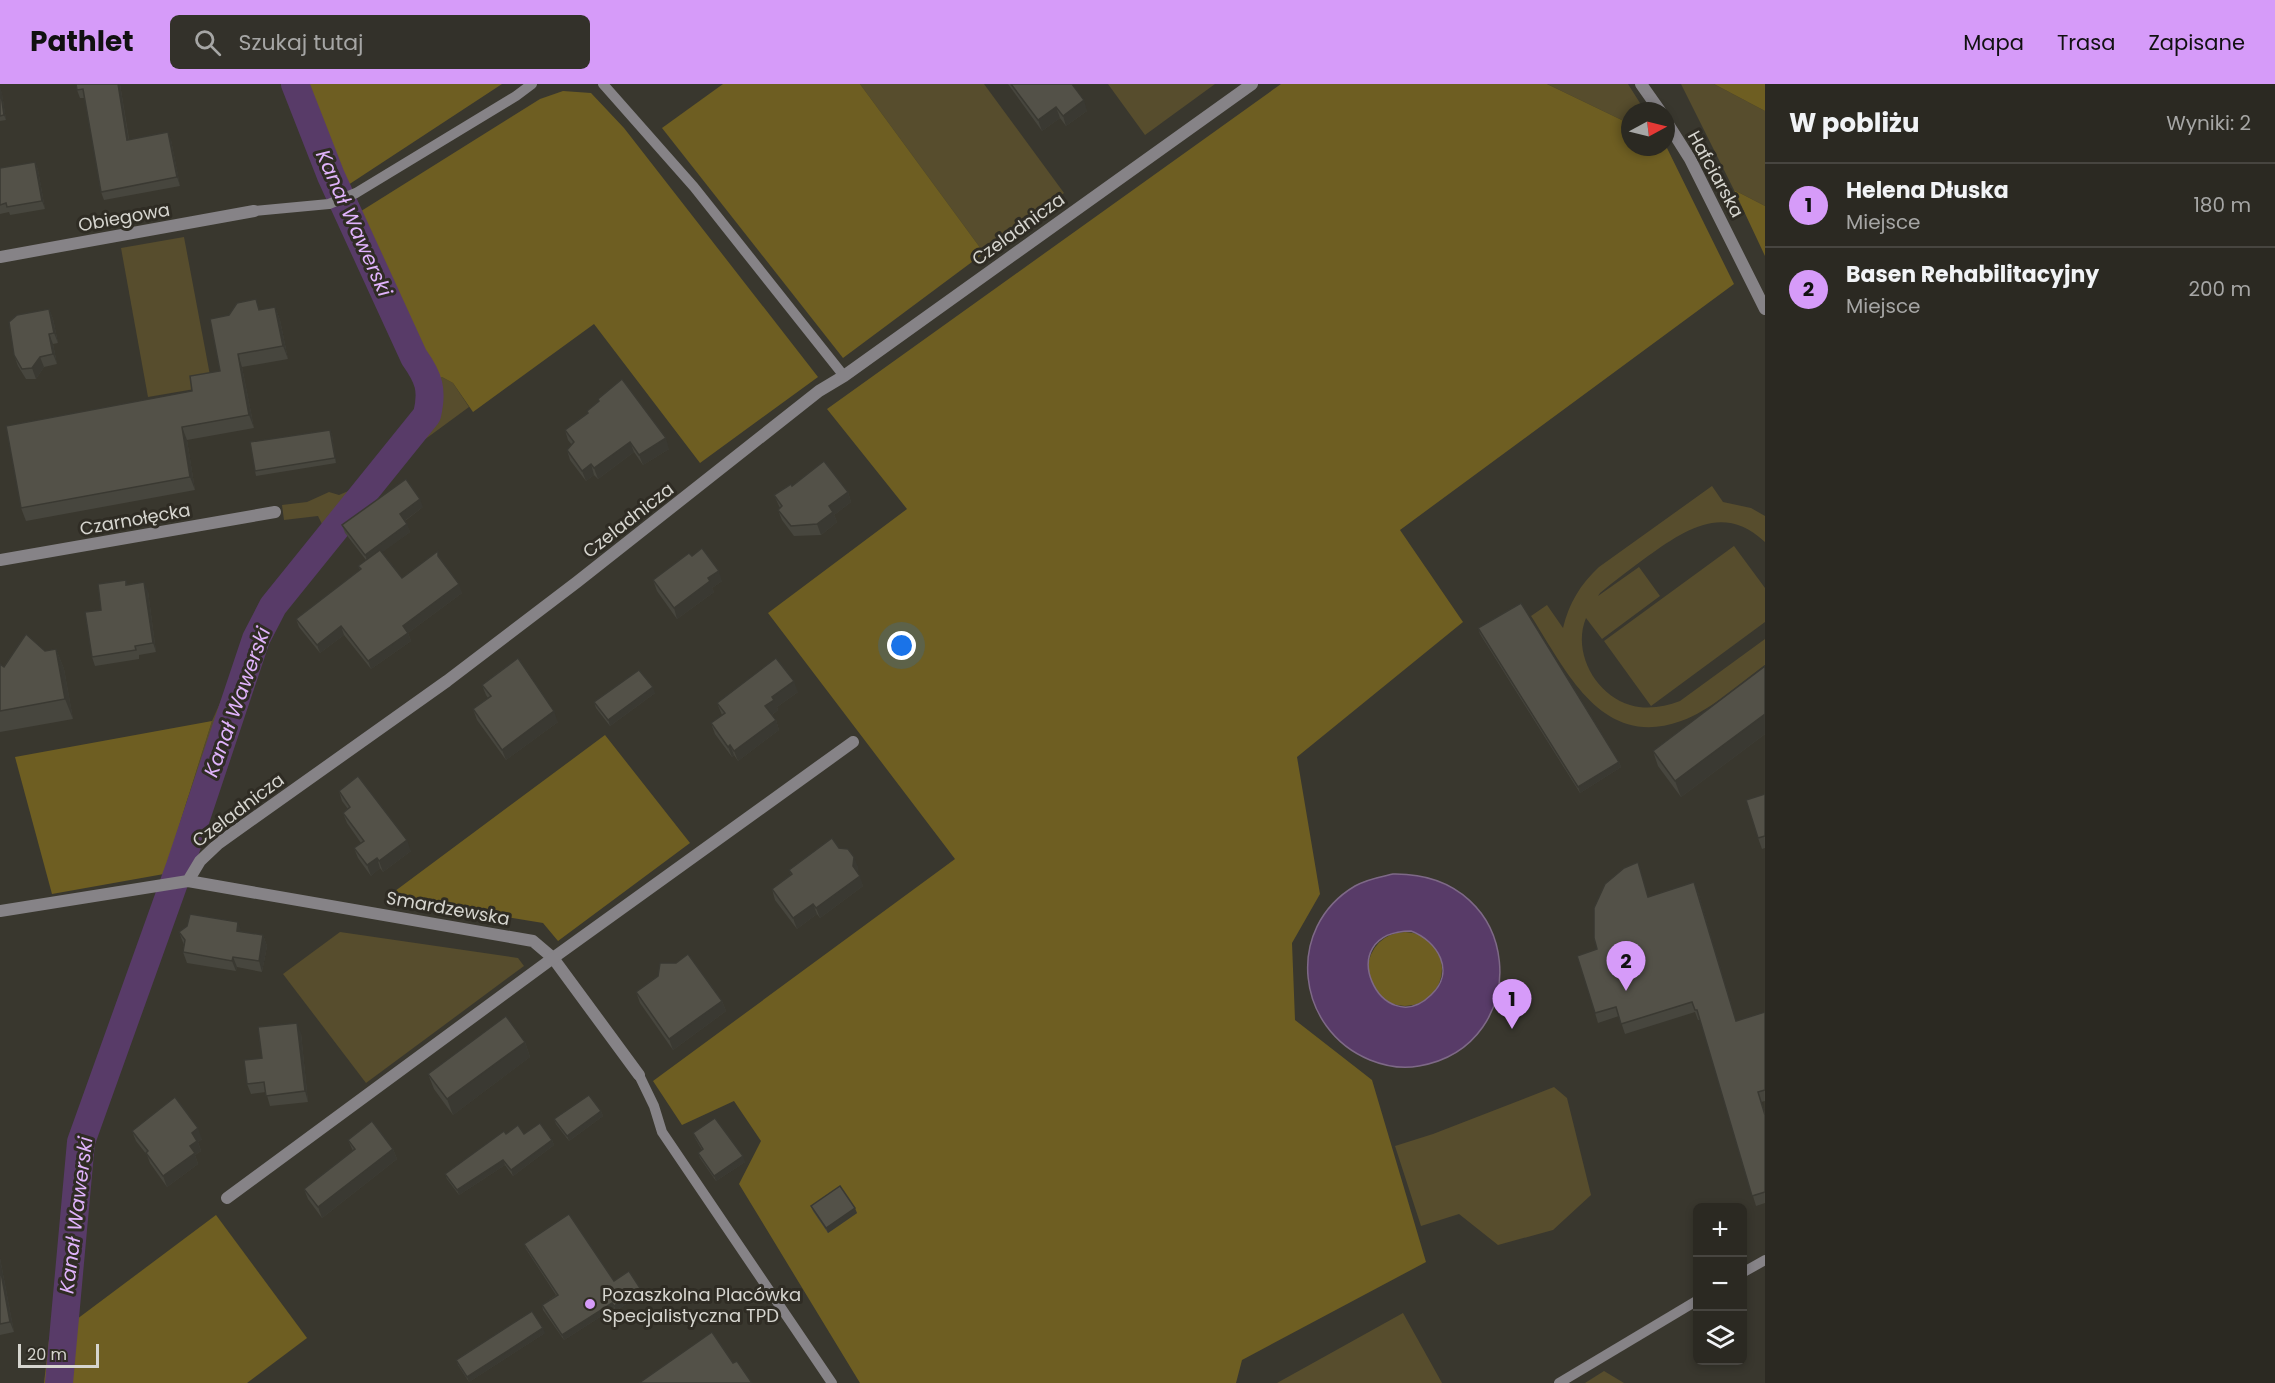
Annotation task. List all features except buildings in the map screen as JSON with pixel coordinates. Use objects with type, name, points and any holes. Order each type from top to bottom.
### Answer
[{"type":"street","name":"Czeladnicza","points":[[184,882],[200,861],[219,843],[447,681],[577,582],[819,391],[844,376],[1252,84]]},
{"type":"street","points":[[1641,84],[1653,102]]},
{"type":"street","name":"Hafciarska","points":[[1675,135],[1690,159],[1765,309]]},
{"type":"street","name":"Obiegowa","points":[[0,257],[254,211]]},
{"type":"street","name":"Czarnołęcka","points":[[0,560],[275,512]]},
{"type":"street","points":[[227,1198],[553,958],[853,742]]},
{"type":"street","points":[[0,911],[184,882]]},
{"type":"street","name":"Smardzewska","points":[[184,882],[533,941],[553,958],[639,1075]]},
{"type":"lane","points":[[254,211],[329,204],[356,193],[532,84]]},
{"type":"lane","points":[[603,84],[694,187],[844,376]]},
{"type":"lane","points":[[639,1075],[654,1106],[662,1132],[832,1383]]},
{"type":"lane","points":[[1747,1271],[1765,1260]]},
{"type":"lane","points":[[1559,1383],[1693,1303]]},
{"type":"shaded area","points":[[281,84],[299,84],[345,187],[328,194]]},
{"type":"shaded area","points":[[299,84],[502,84],[345,187]]},
{"type":"shaded area","points":[[723,84],[860,84],[984,253],[843,358],[662,128]]},
{"type":"shaded area","points":[[860,84],[984,84],[1064,193],[984,253]]},
{"type":"shaded area","points":[[1108,84],[1215,84],[1145,135]]},
{"type":"shaded area","points":[[1281,84],[1547,84],[1621,120],[1621,156],[1671,156],[1734,284],[1400,530],[1463,622],[1297,757],[1320,894],[1292,943],[1295,1020],[1372,1080],[1426,1262],[1242,1360],[1236,1383],[860,1383],[739,1184],[761,1141],[734,1101],[682,1125],[653,1081],[955,859],[768,613],[907,509],[827,409]]},
{"type":"shaded area","points":[[1547,84],[1628,84],[1639,102],[1621,102],[1621,120]]},
{"type":"shaded area","points":[[1681,84],[1714,84],[1765,111],[1765,206],[1734,190]]},
{"type":"shaded area","points":[[1714,84],[1765,84],[1765,111]]},
{"type":"shaded area","points":[[563,91],[591,93],[624,128],[818,377],[700,463],[594,324],[473,412],[453,383],[442,377],[437,380],[358,213],[540,99]]},
{"type":"shaded area","points":[[1734,190],[1765,206],[1765,256]]},
{"type":"shaded area","points":[[353,204],[437,380],[442,377],[453,383],[469,407],[405,454],[343,531],[273,626],[264,642],[196,839],[170,856],[212,721],[266,599],[323,526],[318,516],[284,520],[282,505],[307,502],[329,492],[339,495],[360,486],[420,402],[421,388],[412,364],[336,211]]},
{"type":"shaded area","points":[[184,237],[212,386],[148,397],[121,248]]},
{"type":"shaded area","points":[[1712,486],[1723,502],[1751,508],[1765,516],[1765,542],[1750,530],[1735,524],[1720,522],[1691,529],[1662,546],[1598,596],[1639,567],[1660,596],[1602,639],[1586,618],[1582,631],[1585,658],[1597,682],[1606,692],[1630,705],[1649,708],[1680,701],[1765,639],[1765,665],[1714,704],[1681,721],[1653,727],[1629,724],[1608,715],[1589,700],[1573,681],[1531,616],[1547,605],[1563,628],[1568,610],[1576,595],[1599,567]]},
{"type":"shaded area","points":[[1734,546],[1765,588],[1765,622],[1651,706],[1604,641]]},
{"type":"shaded area","points":[[212,721],[164,874],[52,894],[15,757]]},
{"type":"shaded area","points":[[605,735],[690,843],[558,941],[543,923],[387,897]]},
{"type":"shaded area","points":[[1393,874],[1437,881],[1469,900],[1490,929],[1499,962],[1497,996],[1483,1027],[1457,1052],[1413,1067],[1382,1064],[1345,1046],[1326,1026],[1314,1003],[1308,978],[1309,952],[1317,927],[1332,904],[1355,886],[1374,878]],"holes":[[[1411,931],[1421,936],[1436,950],[1443,967],[1442,977],[1431,995],[1413,1006],[1396,1005],[1382,996],[1372,981],[1368,964],[1373,948],[1386,936]]]},
{"type":"shaded area","points":[[155,899],[176,902],[91,1153],[76,1301],[52,1319],[69,1153],[74,1143],[73,1133]]},
{"type":"shaded area","points":[[340,932],[518,958],[524,966],[366,1083],[283,974]]},
{"type":"shaded area","points":[[1405,932],[1426,938],[1436,948],[1442,969],[1436,990],[1426,1000],[1405,1006],[1384,1000],[1374,990],[1368,969],[1374,948],[1384,938]]},
{"type":"shaded area","points":[[1554,1087],[1567,1098],[1591,1195],[1553,1230],[1498,1245],[1459,1214],[1421,1226],[1395,1146],[1433,1134]]},
{"type":"shaded area","points":[[216,1215],[307,1338],[247,1383],[44,1383],[49,1340]]},
{"type":"shaded area","points":[[1403,1313],[1442,1383],[1277,1383]]},
{"type":"shaded area","points":[[1604,1371],[1624,1383],[1585,1383]]},
{"type":"waterway","name":"Kanał Wawerski","points":[[59,1383],[81,1142],[180,866],[256,639],[273,606],[427,415],[429,406],[430,398],[426,378],[414,357],[331,176],[295,84]]},
{"type":"place","name":"Basen Rehabilitacyjny","points":[[1626,991]]},
{"type":"place","name":"Helena Dłuska","points":[[1512,1029]]},
{"type":"place","name":"Pozaszkolna Placówka Specjalistyczna TPD","points":[[590,1304]]}]
